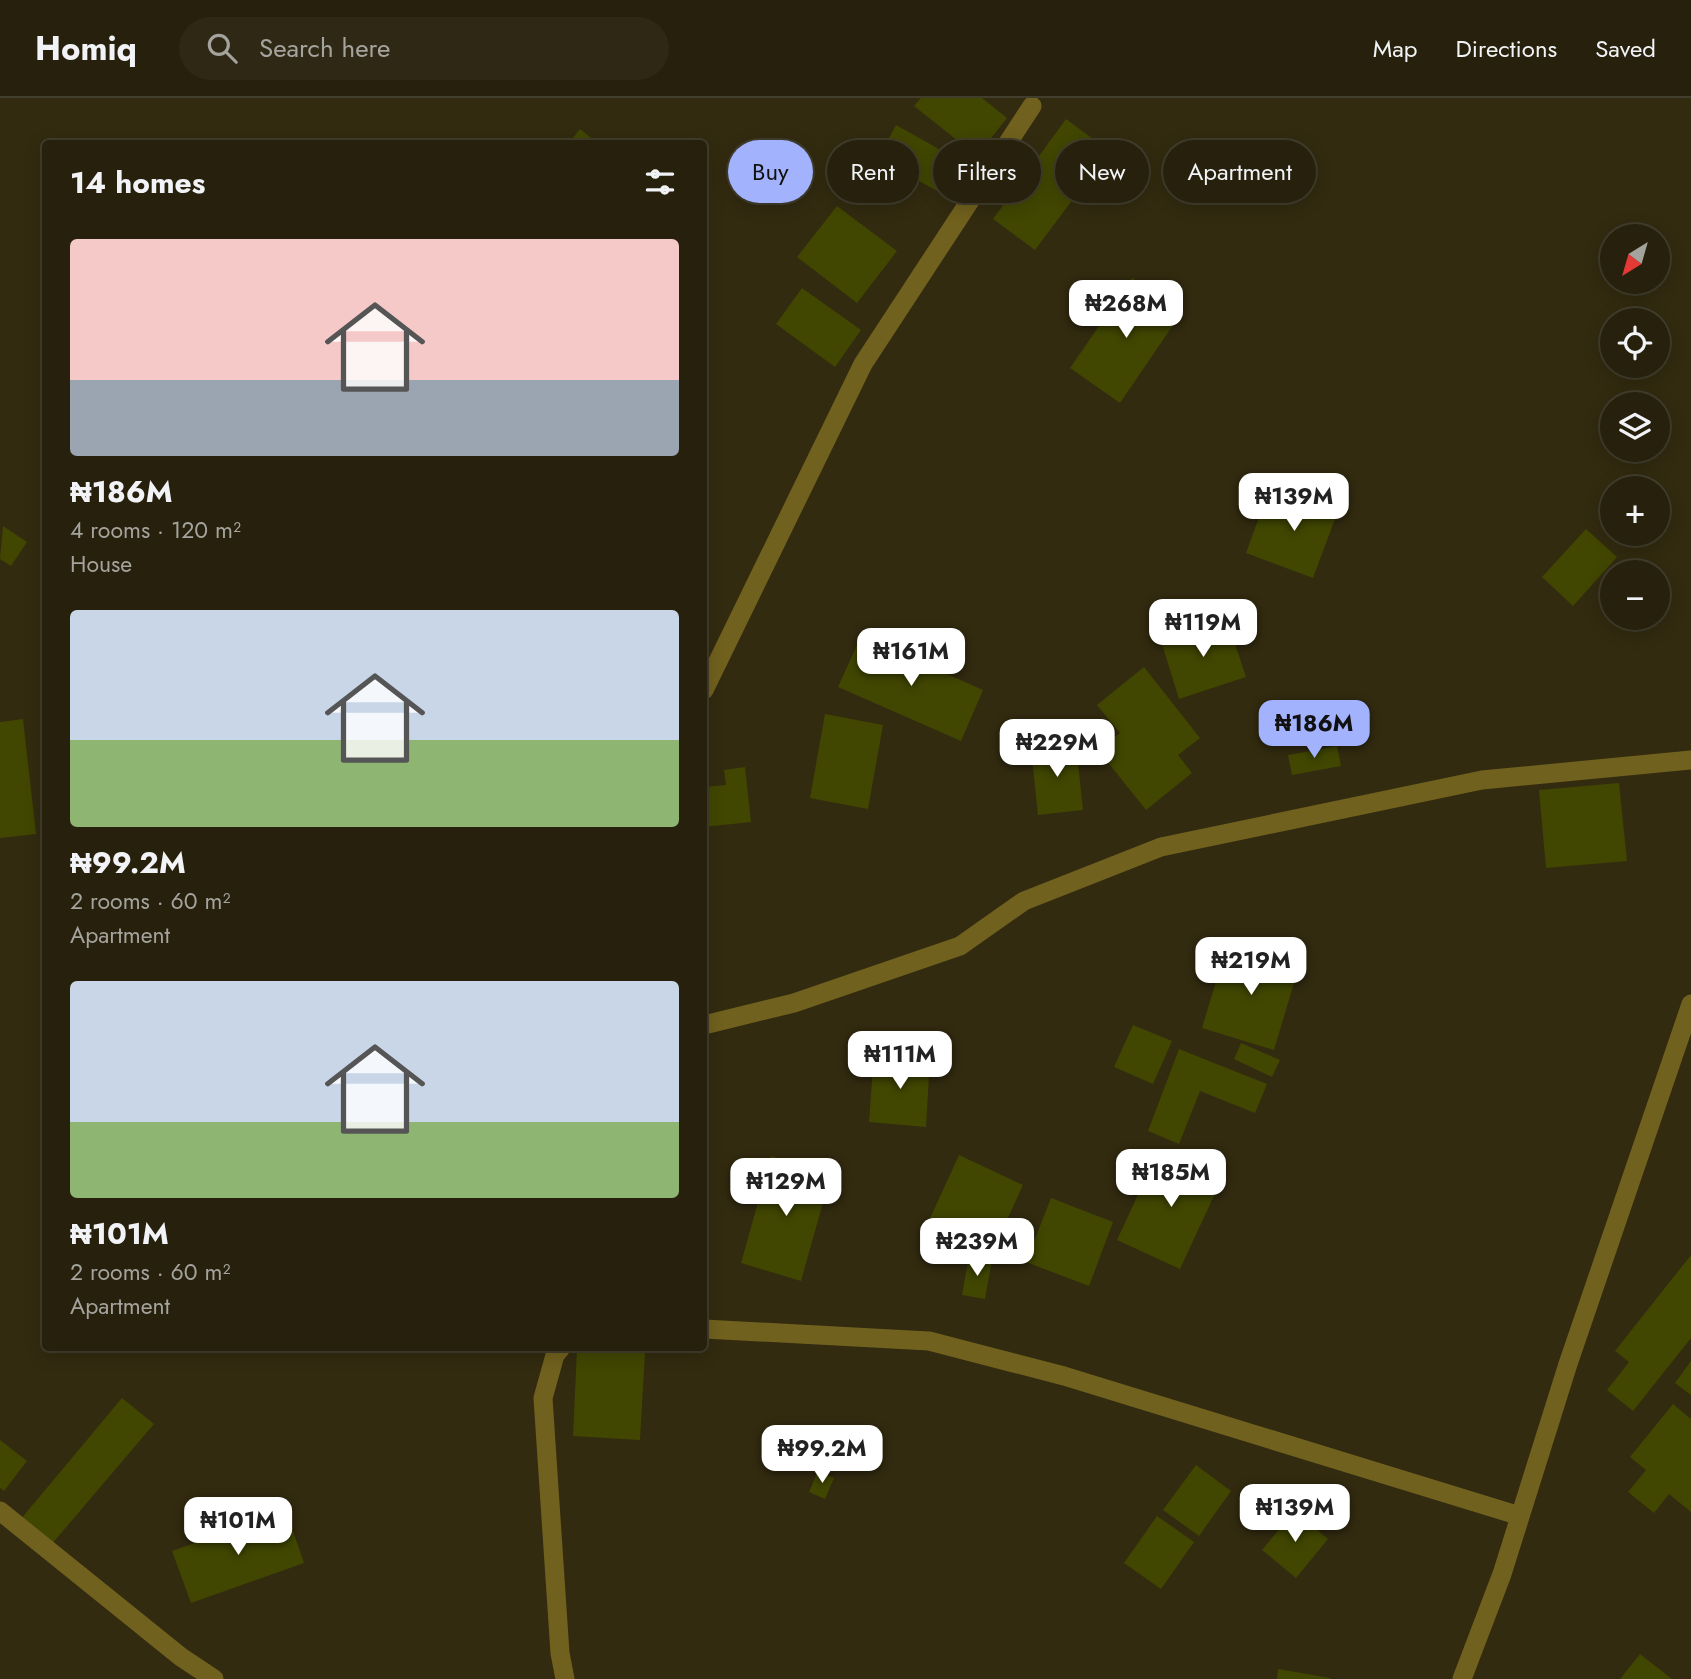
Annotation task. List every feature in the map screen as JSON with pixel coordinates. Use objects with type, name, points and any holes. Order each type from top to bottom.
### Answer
[{"type":"street","points":[[707,684],[863,364],[1032,106]]},
{"type":"street","points":[[707,1024],[794,1003],[960,946],[1024,901],[1161,847],[1482,780],[1691,760]]},
{"type":"street","points":[[1462,1679],[1520,1516],[1568,1364],[1691,1004]]},
{"type":"street","points":[[707,1329],[929,1341],[1064,1376],[1520,1516]]},
{"type":"street","points":[[558,1351],[543,1398],[560,1653],[565,1679]]},
{"type":"street","points":[[0,1511],[181,1657],[214,1679]]},
{"type":"building","points":[[921,98],[982,98],[1007,118],[990,140],[957,140],[914,106]]},
{"type":"building","points":[[1066,119],[1094,140],[1055,140],[1055,203],[1070,203],[1035,250],[993,219],[1005,203],[1041,203],[1041,153]]},
{"type":"building","points":[[896,125],[933,146],[933,189],[919,181],[919,140],[888,140]]},
{"type":"building","points":[[580,129],[594,140],[571,140]]},
{"type":"building","points":[[837,206],[897,251],[857,303],[797,257]]},
{"type":"building","points":[[1132,278],[1182,312],[1120,403],[1070,368]]},
{"type":"building","points":[[802,288],[861,330],[835,367],[776,324]]},
{"type":"building","points":[[1268,493],[1310,509],[1316,494],[1341,503],[1313,578],[1246,553]]},
{"type":"building","points":[[3,526],[27,542],[11,566],[0,559]]},
{"type":"building","points":[[1586,529],[1600,542],[1600,546],[1605,546],[1617,557],[1614,560],[1600,560],[1600,576],[1573,606],[1542,577]]},
{"type":"building","points":[[1227,620],[1246,677],[1179,699],[1161,641]]},
{"type":"building","points":[[861,636],[983,690],[961,741],[838,687]]},
{"type":"building","points":[[1144,667],[1200,738],[1178,755],[1192,773],[1146,810],[1098,750],[1120,733],[1097,705]]},
{"type":"building","points":[[825,714],[883,725],[868,809],[810,798]]},
{"type":"building","points":[[23,719],[36,834],[0,838],[0,722]]},
{"type":"building","points":[[1076,744],[1083,810],[1038,815],[1031,749]]},
{"type":"building","points":[[1337,746],[1341,766],[1292,775],[1288,755]]},
{"type":"building","points":[[745,767],[751,822],[707,827],[707,787],[726,785],[724,770]]},
{"type":"building","points":[[1619,783],[1627,861],[1546,868],[1539,790]]},
{"type":"building","points":[[1227,945],[1299,966],[1274,1050],[1202,1028]]},
{"type":"building","points":[[1133,1025],[1172,1041],[1153,1084],[1114,1067]]},
{"type":"building","points":[[1241,1043],[1280,1060],[1272,1077],[1234,1059]]},
{"type":"building","points":[[1179,1049],[1267,1084],[1255,1113],[1200,1091],[1179,1144],[1148,1131]]},
{"type":"building","points":[[874,1054],[930,1059],[926,1127],[869,1122]]},
{"type":"building","points":[[1191,1154],[1226,1170],[1180,1269],[1117,1240],[1156,1156],[1184,1169]]},
{"type":"building","points":[[959,1155],[1023,1185],[990,1257],[926,1227]]},
{"type":"building","points":[[771,1156],[831,1174],[801,1281],[741,1263]]},
{"type":"building","points":[[1051,1198],[1113,1222],[1089,1286],[1026,1262]]},
{"type":"building","points":[[1691,1255],[1691,1338],[1633,1411],[1607,1390],[1629,1362],[1615,1351]]},
{"type":"building","points":[[969,1256],[992,1260],[985,1299],[962,1295]]},
{"type":"building","points":[[577,1351],[645,1353],[640,1440],[573,1436]]},
{"type":"building","points":[[1691,1361],[1691,1395],[1675,1383]]},
{"type":"building","points":[[122,1398],[154,1424],[45,1552],[15,1526]]},
{"type":"building","points":[[1673,1404],[1691,1419],[1691,1512],[1669,1494],[1654,1513],[1628,1492],[1646,1470],[1630,1457]]},
{"type":"building","points":[[0,1440],[27,1461],[4,1491],[0,1488]]},
{"type":"building","points":[[1196,1465],[1231,1491],[1199,1536],[1163,1510]]},
{"type":"building","points":[[818,1471],[834,1478],[825,1499],[809,1492]]},
{"type":"building","points":[[286,1511],[304,1563],[191,1603],[172,1551]]},
{"type":"building","points":[[1294,1511],[1328,1539],[1296,1578],[1262,1550]]},
{"type":"building","points":[[1157,1516],[1194,1542],[1161,1589],[1124,1563]]},
{"type":"building","points":[[1640,1654],[1672,1679],[1620,1679]]},
{"type":"building","points":[[1278,1669],[1330,1678],[1330,1679],[1277,1679]]}]
